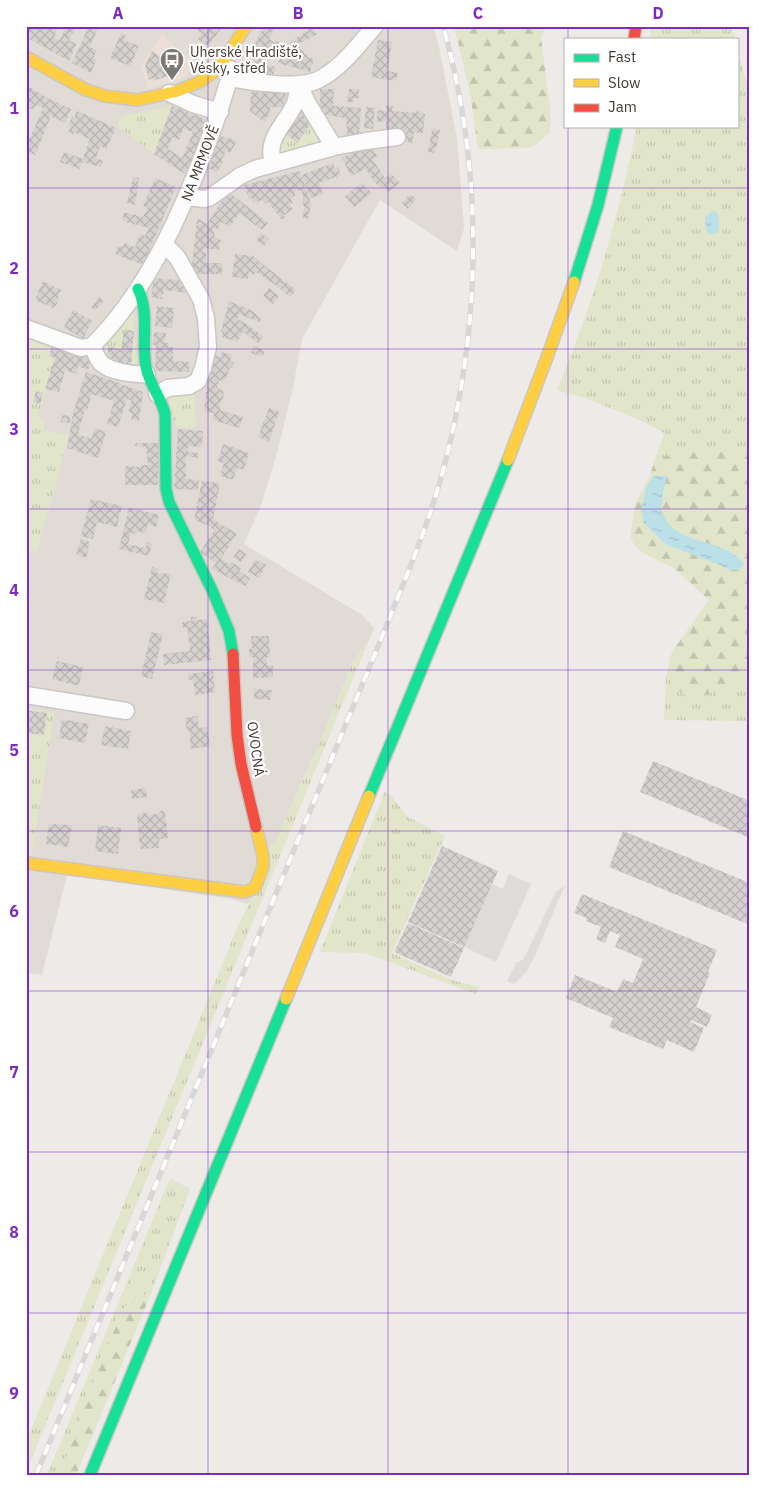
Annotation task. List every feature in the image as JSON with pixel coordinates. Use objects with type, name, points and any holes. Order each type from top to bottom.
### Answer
[{"type":"main road","points":[[26,57],[86,90],[105,96],[138,100],[190,87],[201,81],[218,69],[246,26]]},
{"type":"main road","points":[[90,1475],[538,383],[584,254],[617,128]]},
{"type":"main road","points":[[138,289],[141,293],[147,374],[158,394]]},
{"type":"main road","name":"OVOCNÁ","points":[[26,863],[245,892],[255,888],[263,867],[263,856],[241,764],[237,735],[234,662],[231,639],[219,606],[169,502],[166,489],[166,421],[163,405],[158,394]]},
{"type":"street","points":[[229,78],[245,81],[298,84],[318,80],[350,54],[375,26]]},
{"type":"street","name":"NA MRMOVĚ","points":[[92,346],[107,331],[138,289],[164,244],[187,198],[220,112],[229,78],[231,50]]},
{"type":"street","points":[[298,84],[334,147]]},
{"type":"street","points":[[273,163],[270,152],[272,142],[295,104],[298,84]]},
{"type":"street","points":[[169,93],[193,104],[220,112]]},
{"type":"street","points":[[187,198],[209,198],[247,172],[273,163],[366,140],[397,137]]},
{"type":"street","points":[[158,394],[168,388],[189,386],[198,381],[208,347],[206,318],[201,299],[178,256],[164,244]]},
{"type":"street","points":[[26,328],[81,348],[92,346],[98,359],[106,367],[139,375],[147,374]]},
{"type":"street","points":[[26,695],[126,711]]},
{"type":"shaded area","points":[[26,26],[433,26],[457,138],[464,228],[457,251],[380,200],[302,339],[293,388],[276,457],[261,505],[244,544],[362,615],[374,628],[369,640],[353,662],[277,839],[267,852],[253,898],[247,904],[232,899],[67,875],[42,975],[26,973]]},
{"type":"shaded area","points":[[162,34],[197,66],[183,78],[148,89],[141,65]]},
{"type":"shaded area","points":[[509,874],[531,884],[496,962],[464,947],[492,884],[503,889]]},
{"type":"shaded area","points":[[565,885],[527,971],[514,984],[507,981],[517,962],[523,960],[556,892]]},
{"type":"green space","points":[[454,26],[547,26],[541,37],[550,108],[550,133],[531,148],[478,149],[470,92]]},
{"type":"green space","points":[[651,26],[731,26],[735,38],[650,38]]},
{"type":"green space","points":[[738,52],[750,94],[750,721],[664,720],[666,677],[672,652],[709,600],[673,567],[660,562],[636,547],[631,539],[635,504],[650,476],[664,433],[644,422],[588,399],[557,390],[582,326],[604,260],[637,128],[738,128]]},
{"type":"green space","points":[[172,106],[154,154],[132,136],[117,127],[122,116]]},
{"type":"green space","points":[[299,106],[310,117],[283,133],[297,143],[314,120],[325,142],[282,156],[278,152],[277,141]]},
{"type":"green space","points":[[132,304],[137,366],[106,362],[100,346]]},
{"type":"green space","points":[[30,338],[59,347],[38,416],[45,421],[43,430],[69,435],[37,552],[26,549],[26,344]]},
{"type":"green space","points":[[194,391],[196,428],[176,427],[168,396]]},
{"type":"green space","points":[[722,447],[750,449],[750,679],[692,700],[670,684],[670,661],[672,652],[709,600],[674,568],[636,547],[631,534],[635,504],[650,476],[655,458]],"holes":[[[666,476],[662,498],[662,510],[666,519],[681,533],[732,552],[739,557],[729,570],[641,509]]]},
{"type":"green space","points":[[369,640],[26,1472],[26,1442],[238,926],[270,861],[267,853],[277,839],[353,662]]},
{"type":"green space","points":[[26,708],[54,713],[32,855],[26,854]]},
{"type":"green space","points":[[385,791],[408,817],[445,836],[392,953],[452,980],[479,987],[476,994],[365,953],[320,952]]},
{"type":"green space","points":[[170,1178],[190,1189],[148,1301],[140,1288],[121,1314],[99,1366],[67,1455],[55,1475],[47,1475]]},
{"type":"green space","points":[[140,1287],[148,1301],[76,1475],[55,1475],[67,1455],[99,1366],[121,1314]]},
{"type":"water","points":[[715,211],[719,219],[718,233],[709,235],[706,229],[705,218]]},
{"type":"water","points":[[654,476],[667,476],[663,493],[662,511],[676,531],[735,555],[744,564],[739,570],[729,570],[665,544],[644,523],[641,509],[647,485]]},
{"type":"building","points":[[26,26],[55,26],[58,28],[54,37],[59,41],[67,26],[76,26],[69,40],[76,44],[69,61],[26,37]]},
{"type":"building","points":[[89,26],[99,26],[90,47],[97,50],[93,58],[96,60],[91,73],[72,63]]},
{"type":"building","points":[[192,26],[223,26],[208,46],[198,39],[201,33]]},
{"type":"building","points":[[264,26],[276,26],[269,39],[286,45],[311,28],[317,34],[299,44],[301,46],[297,49],[304,51],[304,54],[308,55],[307,57],[314,59],[310,72],[278,63],[282,54],[272,49],[268,58],[265,57],[262,64],[276,67],[272,78],[252,74],[242,68]]},
{"type":"building","points":[[121,33],[126,36],[124,40],[139,46],[130,66],[110,58]]},
{"type":"building","points":[[378,40],[392,42],[387,71],[398,73],[396,81],[371,77]]},
{"type":"building","points":[[152,51],[159,56],[167,53],[170,62],[176,60],[181,71],[154,81],[153,78],[149,80],[145,66]]},
{"type":"building","points":[[27,85],[47,98],[71,109],[65,123],[51,116],[35,155],[26,151],[26,147],[43,108],[36,105],[33,110],[26,106]]},
{"type":"building","points":[[320,89],[334,89],[333,106],[361,108],[359,134],[347,135],[346,118],[320,114]]},
{"type":"building","points":[[349,89],[359,89],[359,98],[354,98],[354,102],[347,102]]},
{"type":"building","points":[[251,92],[286,93],[283,107],[270,107],[269,117],[266,117],[266,122],[263,121],[250,111]]},
{"type":"building","points":[[172,106],[210,121],[188,176],[154,154]],"holes":[[[183,129],[193,132],[182,158],[168,149],[172,137],[179,140]]]},
{"type":"building","points":[[386,106],[393,106],[392,111],[415,113],[417,111],[425,114],[423,133],[414,132],[412,144],[386,131],[386,121],[376,122],[378,110],[386,111]]},
{"type":"building","points":[[366,107],[375,108],[373,129],[364,128]]},
{"type":"building","points":[[300,109],[314,120],[297,143],[283,132]]},
{"type":"building","points":[[77,111],[116,128],[106,149],[100,146],[96,158],[103,161],[101,167],[82,162],[80,169],[60,162],[64,152],[83,159],[91,135],[89,139],[74,132],[73,135],[68,132],[71,127],[68,126]]},
{"type":"building","points":[[432,129],[440,130],[435,153],[428,152]]},
{"type":"building","points":[[218,135],[237,141],[230,153],[226,151],[221,161],[223,162],[217,172],[205,167]]},
{"type":"building","points":[[366,146],[368,151],[373,148],[377,157],[372,159],[385,178],[392,174],[400,183],[388,192],[383,186],[381,188],[377,185],[365,169],[351,176],[342,158]]},
{"type":"building","points":[[333,163],[335,169],[338,167],[341,175],[319,183],[323,194],[310,198],[302,175]]},
{"type":"building","points":[[300,171],[311,204],[308,219],[303,218],[304,207],[302,199],[304,199],[301,190],[295,192],[295,196],[290,198],[293,203],[290,205],[293,209],[283,216],[285,217],[282,220],[268,202],[265,204],[262,200],[253,203],[252,198],[249,199],[244,185]]},
{"type":"building","points":[[133,177],[139,178],[135,205],[127,203]]},
{"type":"building","points":[[155,178],[176,187],[143,265],[115,254],[118,246],[123,247],[125,243],[135,247],[140,234],[145,236],[149,228],[122,221],[124,212],[143,217],[148,207],[143,206]]},
{"type":"building","points":[[362,183],[372,193],[354,207],[345,196]]},
{"type":"building","points":[[228,191],[268,223],[262,230],[239,213],[230,227],[221,222],[218,230],[213,227],[215,238],[221,240],[219,250],[204,248],[202,252],[206,252],[206,263],[222,263],[222,274],[191,274],[197,218],[207,224]]},
{"type":"building","points":[[410,194],[416,199],[408,209],[402,203]]},
{"type":"building","points":[[261,233],[269,239],[264,246],[256,240]]},
{"type":"building","points":[[235,254],[253,256],[285,282],[280,288],[256,272],[254,275],[249,271],[248,279],[232,277]]},
{"type":"building","points":[[154,278],[187,281],[187,293],[164,290],[162,299],[151,297]]},
{"type":"building","points":[[43,281],[61,290],[57,304],[53,308],[35,300]]},
{"type":"building","points":[[286,282],[296,290],[290,297],[280,289]]},
{"type":"building","points":[[269,288],[279,296],[273,304],[263,296]]},
{"type":"building","points":[[99,297],[104,301],[95,311],[91,307]]},
{"type":"building","points":[[229,301],[251,310],[261,319],[259,322],[239,314],[237,319],[263,336],[258,343],[243,332],[237,342],[222,337],[223,333],[221,332]]},
{"type":"building","points":[[157,306],[174,308],[172,328],[155,326]]},
{"type":"building","points":[[73,310],[92,321],[83,339],[64,327]]},
{"type":"building","points":[[124,330],[134,331],[131,366],[106,362],[109,346],[121,350]]},
{"type":"building","points":[[154,332],[166,333],[164,343],[168,343],[168,347],[173,347],[173,361],[189,362],[189,372],[155,371],[156,345],[153,345]]},
{"type":"building","points":[[52,346],[92,359],[88,370],[78,366],[76,374],[65,370],[59,392],[45,389],[55,358],[49,356]]},
{"type":"building","points":[[254,346],[265,351],[262,357],[251,353]]},
{"type":"building","points":[[222,352],[232,355],[230,361],[234,363],[225,381],[219,380],[217,388],[224,391],[220,410],[243,417],[239,428],[213,420],[214,413],[204,412],[208,375],[215,355],[220,357]]},
{"type":"building","points":[[86,372],[143,392],[139,421],[131,420],[132,413],[129,412],[131,400],[127,399],[118,427],[107,424],[114,401],[92,394],[87,410],[85,409],[78,434],[91,439],[95,428],[106,432],[98,458],[67,448],[73,413]]},
{"type":"building","points":[[36,391],[43,393],[40,404],[33,402]]},
{"type":"building","points":[[269,408],[279,412],[269,442],[258,437]]},
{"type":"building","points":[[62,415],[70,416],[70,423],[61,422]]},
{"type":"building","points":[[178,429],[203,431],[202,447],[188,446],[188,452],[198,453],[198,458],[186,456],[186,479],[199,480],[198,490],[174,489]]},
{"type":"building","points":[[136,443],[159,443],[158,485],[125,485],[125,466],[141,467],[141,465],[148,465],[146,447],[135,446]]},
{"type":"building","points":[[223,444],[249,453],[244,470],[237,468],[233,480],[220,476],[224,463],[218,461]]},
{"type":"building","points":[[202,480],[220,484],[213,519],[237,534],[231,542],[216,533],[231,543],[221,559],[241,568],[239,571],[250,578],[245,586],[212,569],[216,563],[200,552],[214,531],[210,526],[194,520]]},
{"type":"building","points":[[91,499],[122,506],[117,527],[97,522],[93,539],[81,536]]},
{"type":"building","points":[[129,507],[159,515],[156,527],[148,524],[146,533],[137,531],[136,534],[131,533],[128,544],[146,548],[147,542],[152,543],[149,556],[119,549]]},
{"type":"building","points":[[81,539],[90,542],[86,558],[76,555]]},
{"type":"building","points":[[239,549],[246,554],[241,562],[233,557]]},
{"type":"building","points":[[255,559],[266,565],[259,578],[248,572]]},
{"type":"building","points":[[152,567],[158,569],[157,573],[171,574],[164,603],[144,599]]},
{"type":"building","points":[[191,617],[197,617],[197,620],[207,619],[211,660],[164,665],[163,654],[190,651],[187,627],[183,628],[182,622],[191,621]]},
{"type":"building","points":[[151,632],[163,634],[152,679],[141,676]]},
{"type":"building","points":[[251,636],[269,636],[270,657],[267,657],[267,665],[273,665],[273,677],[253,678],[253,657],[249,657],[249,649],[252,649]]},
{"type":"building","points":[[57,661],[83,667],[79,686],[52,679]]},
{"type":"building","points":[[213,671],[215,692],[195,695],[193,679],[189,680],[188,674]]},
{"type":"building","points":[[254,689],[272,690],[270,700],[254,699]]},
{"type":"building","points":[[26,710],[47,713],[44,735],[26,733]]},
{"type":"building","points":[[197,716],[199,728],[207,727],[210,746],[191,749],[189,730],[187,731],[185,718]]},
{"type":"building","points":[[62,719],[89,724],[85,743],[59,738]]},
{"type":"building","points":[[105,726],[131,731],[128,749],[101,745]]},
{"type":"building","points":[[653,761],[750,801],[750,838],[640,792]]},
{"type":"building","points":[[146,788],[147,797],[132,799],[131,790]]},
{"type":"building","points":[[163,810],[165,812],[168,838],[159,839],[160,848],[140,849],[137,814],[158,814]]},
{"type":"building","points":[[49,824],[72,825],[68,847],[46,844]]},
{"type":"building","points":[[98,825],[121,828],[118,854],[95,851]]},
{"type":"building","points":[[623,831],[750,883],[750,925],[609,867]]},
{"type":"building","points":[[442,846],[498,871],[464,947],[408,922]]},
{"type":"building","points":[[582,894],[717,950],[696,1007],[712,1015],[707,1027],[691,1020],[690,1022],[704,1028],[694,1052],[667,1040],[663,1049],[609,1027],[613,1018],[566,998],[575,975],[617,992],[623,979],[633,983],[643,959],[615,947],[620,935],[610,931],[605,943],[596,939],[601,927],[586,921],[587,918],[574,913]]},
{"type":"building","points":[[408,923],[464,948],[451,977],[394,952]]},
{"type":"railway","points":[[36,1475],[379,644],[438,490],[457,412],[466,357],[473,247],[471,191],[466,136],[443,26]]},
{"type":"traffic: fast","points":[[574,282],[598,205],[617,128]]},
{"type":"traffic: fast","points":[[138,289],[144,307],[146,367],[165,414],[166,489],[169,502],[212,590],[229,631],[233,654]]},
{"type":"traffic: fast","points":[[369,796],[508,460]]},
{"type":"traffic: fast","points":[[90,1475],[286,999]]},
{"type":"traffic: slow","points":[[26,57],[86,90],[105,96],[138,100],[178,91],[201,81],[218,69],[246,26]]},
{"type":"traffic: slow","points":[[508,460],[574,282]]},
{"type":"traffic: slow","points":[[286,999],[369,796]]},
{"type":"traffic: slow","points":[[26,863],[245,892],[255,888],[263,867],[263,856],[256,827]]},
{"type":"traffic: jam","points":[[634,38],[636,26]]},
{"type":"traffic: jam","points":[[233,654],[237,735],[241,764],[256,827]]},
{"type":"place","name":"Uherské Hradiště, Vésky, střed","points":[[172,81]]}]
